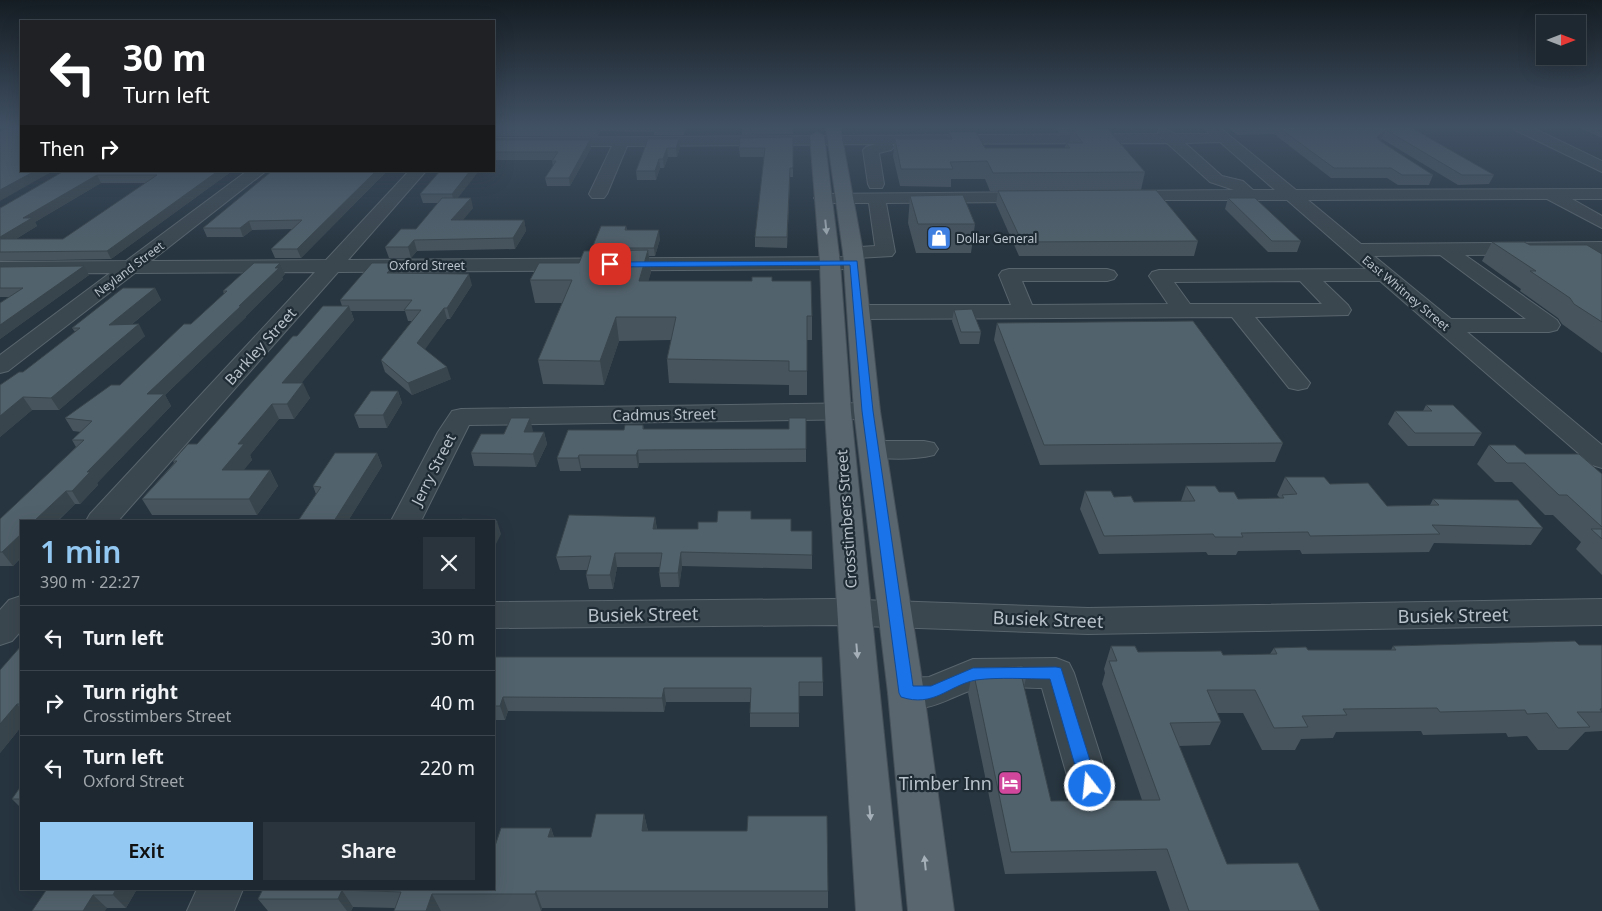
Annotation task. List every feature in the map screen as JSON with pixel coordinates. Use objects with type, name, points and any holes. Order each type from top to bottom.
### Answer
[{"type":"main road","name":"Crosstimbers Street","points":[[831,170],[834,198],[858,312],[867,411],[896,613],[931,911]]},
{"type":"main road","name":"Crosstimbers Street","points":[[846,259],[838,412],[853,613],[879,911]]},
{"type":"street","points":[[598,194],[609,170]]},
{"type":"street","points":[[874,170],[877,191]]},
{"type":"street","points":[[1205,170],[1216,179],[1237,185],[1250,196]]},
{"type":"street","name":"East Whitney Street","points":[[1258,170],[1291,195],[1445,326],[1596,450]]},
{"type":"street","name":"Neyland Street","points":[[0,366],[257,172]]},
{"type":"street","name":"Barkley Street","points":[[102,520],[417,172]]},
{"type":"street","points":[[1431,177],[1458,194]]},
{"type":"street","points":[[834,198],[877,191],[1048,197]]},
{"type":"street","name":"Oxford Street","points":[[0,268],[333,266],[846,259],[885,252],[877,191]]},
{"type":"street","points":[[1551,194],[1602,223]]},
{"type":"street","points":[[1106,196],[1602,194]]},
{"type":"street","points":[[1356,250],[1602,248]]},
{"type":"street","points":[[1444,249],[1549,325],[1445,326]]},
{"type":"street","points":[[1024,311],[1009,275],[1107,275]]},
{"type":"street","points":[[858,312],[1340,310],[1305,275]]},
{"type":"street","points":[[1184,311],[1159,276],[1385,275]]},
{"type":"street","points":[[1238,310],[1298,383]]},
{"type":"street","points":[[990,312],[999,335]]},
{"type":"street","name":"Cadmus Street","points":[[461,417],[867,411]]},
{"type":"street","name":"Jerry Street","points":[[407,520],[451,432],[461,417]]},
{"type":"street","points":[[873,449],[924,449]]},
{"type":"street","points":[[0,632],[20,610]]},
{"type":"street","name":"Busiek Street","points":[[495,615],[896,613],[1088,621],[1602,612]]},
{"type":"street","points":[[906,693],[932,692],[973,674],[1056,673],[1090,786]]},
{"type":"street","points":[[210,911],[220,890]]},
{"type":"building","points":[[0,170],[33,172],[0,190]]},
{"type":"building","points":[[550,170],[574,170],[569,178],[545,178]]},
{"type":"building","points":[[637,170],[655,170],[655,171],[636,171]]},
{"type":"building","points":[[763,170],[790,170],[787,237],[755,237]]},
{"type":"building","points":[[991,170],[1143,170],[1145,172],[993,173]]},
{"type":"building","points":[[1393,170],[1424,170],[1433,175],[1402,175]]},
{"type":"building","points":[[1453,170],[1484,170],[1494,175],[1462,175]]},
{"type":"building","points":[[62,172],[217,172],[107,251],[0,252],[0,239],[63,239],[157,175],[97,175],[23,218],[32,218],[0,237],[0,208]]},
{"type":"building","points":[[271,172],[375,172],[297,249],[271,249],[302,220],[249,221],[240,228],[203,228]]},
{"type":"building","points":[[439,172],[469,172],[452,194],[420,194]]},
{"type":"building","points":[[1156,190],[1198,241],[1022,242],[998,191]]},
{"type":"building","points":[[963,195],[975,224],[918,224],[910,196]]},
{"type":"building","points":[[442,198],[471,198],[451,220],[524,220],[513,238],[414,240],[408,247],[385,247],[401,229],[416,229]]},
{"type":"building","points":[[1228,198],[1255,198],[1301,241],[1272,241]]},
{"type":"building","points":[[601,226],[626,226],[625,230],[659,230],[654,248],[592,248]]},
{"type":"building","points":[[1492,242],[1524,242],[1530,245],[1587,245],[1602,254],[1602,322],[1530,271],[1536,271]]},
{"type":"building","points":[[648,250],[639,281],[752,281],[752,277],[772,277],[772,281],[811,281],[812,316],[807,316],[807,371],[789,371],[789,361],[667,359],[676,317],[616,317],[600,361],[538,360],[572,280],[530,280],[539,263],[579,263],[584,251]]},
{"type":"building","points":[[254,263],[280,263],[275,268],[279,268],[239,306],[241,306],[147,394],[164,394],[87,472],[90,472],[72,491],[66,491],[35,520],[20,520],[20,535],[0,552],[0,519],[84,440],[72,440],[92,421],[65,418],[111,385],[120,385],[184,324],[191,324],[227,291],[223,291]]},
{"type":"building","points":[[372,263],[396,263],[387,273],[469,274],[447,308],[444,308],[417,343],[447,367],[408,383],[381,360],[421,310],[404,310],[412,300],[340,300]]},
{"type":"building","points":[[84,266],[0,325],[0,303],[23,288],[0,288],[0,267]]},
{"type":"building","points":[[123,288],[155,288],[109,325],[139,324],[51,398],[23,397],[0,416],[0,385],[19,372],[23,372],[80,328],[72,328]]},
{"type":"building","points":[[323,306],[349,306],[282,383],[303,383],[287,404],[272,404],[238,444],[244,444],[222,470],[270,470],[249,499],[142,499],[177,461],[173,461],[188,444],[197,444],[293,336],[297,336]]},
{"type":"building","points":[[972,309],[981,332],[961,332],[954,310]]},
{"type":"building","points":[[1193,321],[1283,443],[1044,445],[997,323]]},
{"type":"building","points":[[371,391],[398,391],[383,415],[354,415]]},
{"type":"building","points":[[1426,405],[1453,405],[1482,433],[1415,433],[1395,411],[1432,411]]},
{"type":"building","points":[[511,418],[530,418],[524,432],[544,432],[533,454],[471,453],[481,434],[504,434]]},
{"type":"building","points":[[789,418],[806,418],[806,449],[638,450],[636,455],[579,455],[578,458],[557,458],[568,430],[624,430],[625,425],[643,425],[643,429],[789,429]]},
{"type":"building","points":[[1489,445],[1515,445],[1525,454],[1579,454],[1602,474],[1602,527],[1567,495],[1559,495],[1525,463],[1507,463]]},
{"type":"building","points":[[335,453],[377,453],[335,520],[299,520],[321,487],[313,486]]},
{"type":"building","points":[[1285,477],[1324,477],[1330,484],[1368,483],[1387,506],[1439,505],[1433,499],[1518,500],[1543,528],[1432,525],[1440,534],[1310,536],[1308,532],[1241,533],[1243,537],[1215,537],[1213,534],[1104,536],[1085,491],[1111,491],[1114,497],[1131,496],[1134,502],[1195,501],[1186,486],[1215,486],[1219,492],[1234,492],[1238,499],[1284,498],[1282,495],[1297,494]]},
{"type":"building","points":[[718,511],[751,511],[751,519],[791,519],[791,531],[812,531],[812,555],[681,552],[678,573],[659,573],[662,553],[615,553],[610,575],[586,575],[591,556],[556,557],[569,515],[655,517],[653,529],[698,529],[698,522],[717,522]]},
{"type":"building","points":[[1591,529],[1602,529],[1602,539]]},
{"type":"building","points":[[1575,641],[1579,645],[1602,645],[1602,709],[1600,709],[1602,712],[1577,712],[1590,727],[1558,728],[1547,713],[1527,714],[1525,710],[1440,712],[1437,708],[1343,709],[1347,715],[1302,716],[1308,727],[1274,728],[1255,690],[1207,690],[1221,722],[1170,723],[1227,864],[1298,863],[1320,911],[1189,911],[1167,849],[1011,852],[973,670],[986,667],[1023,666],[1026,678],[1022,678],[1051,801],[1160,800],[1109,661],[1117,661],[1111,646],[1135,646],[1138,652],[1221,651],[1223,655],[1277,654],[1274,648],[1306,647],[1308,650],[1396,650],[1393,646]]},
{"type":"building","points":[[20,647],[20,704],[17,704],[0,724],[0,670]]},
{"type":"building","points":[[495,657],[822,657],[823,682],[799,682],[799,713],[750,713],[751,688],[664,688],[662,698],[503,697],[500,706],[495,706]]},
{"type":"building","points":[[20,787],[20,799],[12,799]]},
{"type":"building","points":[[596,814],[644,814],[642,831],[747,831],[748,816],[827,816],[828,891],[536,891],[535,894],[432,894],[426,911],[394,911],[401,892],[342,890],[495,890],[495,846],[501,828],[551,828],[548,837],[591,837]]},
{"type":"building","points":[[46,890],[116,890],[113,895],[93,895],[83,911],[32,911]]},
{"type":"building","points":[[262,890],[342,890],[338,899],[258,899]]},
{"type":"place","name":"Dollar General","points":[[939,238]]},
{"type":"place","name":"Timber Inn","points":[[1010,783]]},
{"type":"route","points":[[610,264],[854,263],[867,411],[906,693],[932,692],[973,674],[1056,673],[1090,786]]}]
